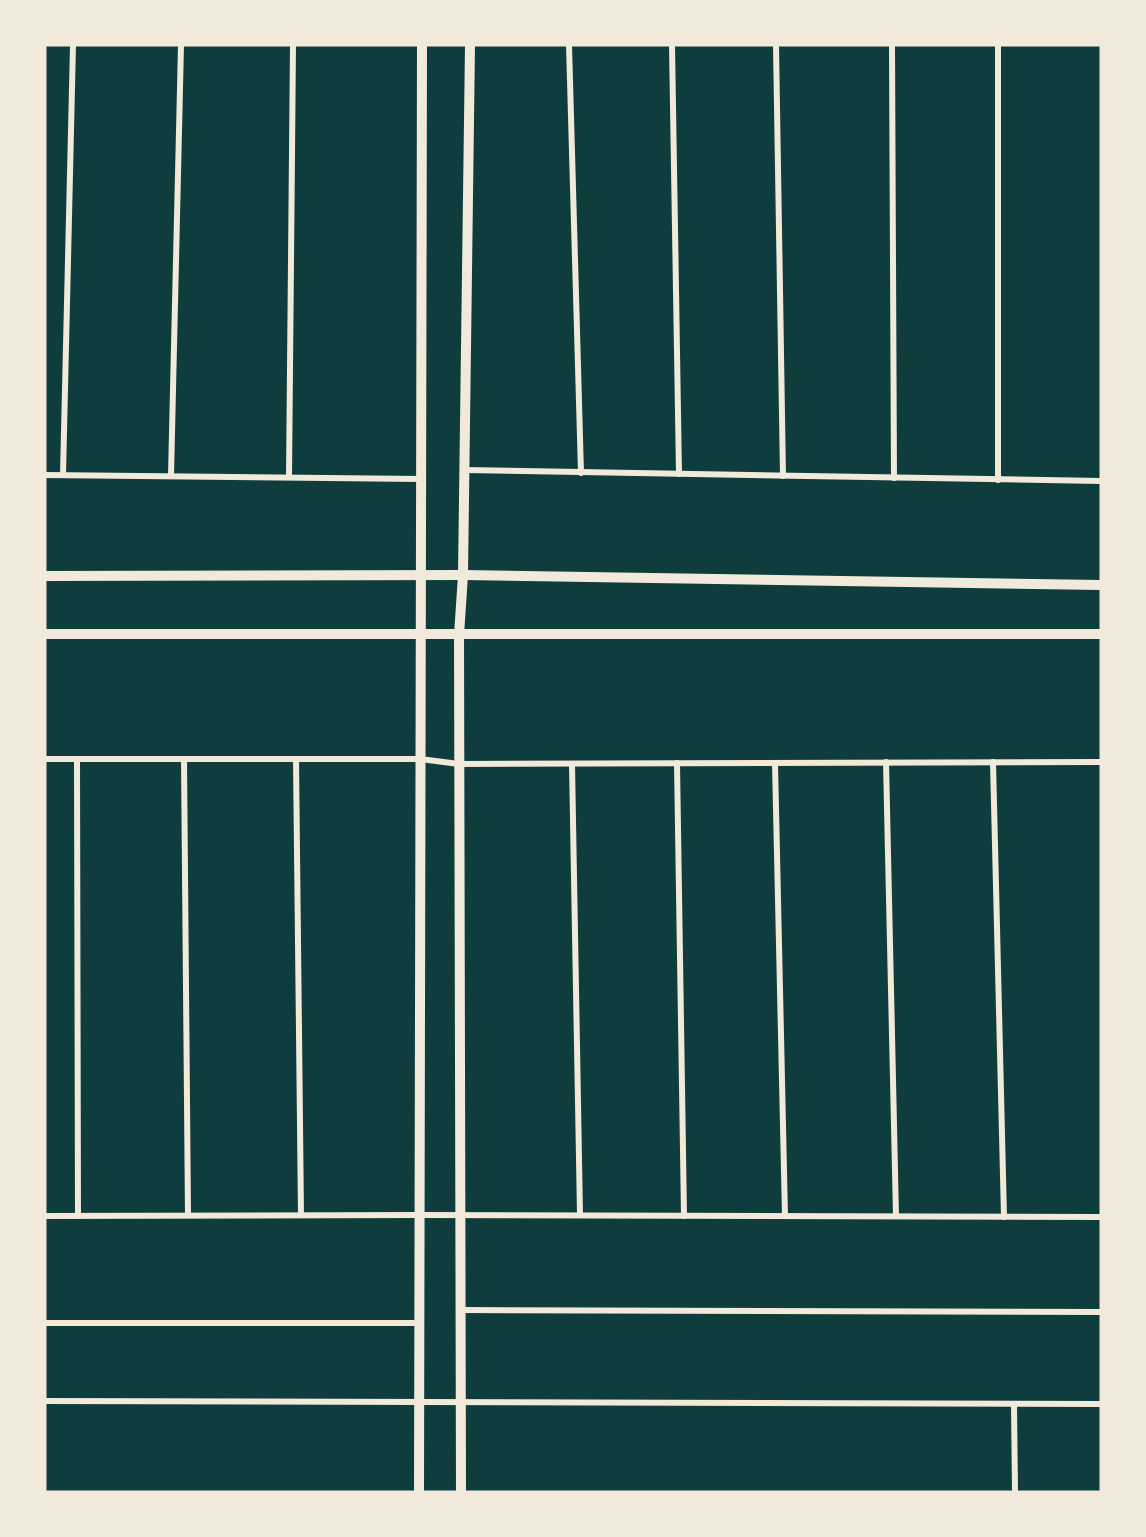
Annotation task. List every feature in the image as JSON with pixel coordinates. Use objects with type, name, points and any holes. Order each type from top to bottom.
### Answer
[{"type":"street","points":[[63,476],[73,45]]},
{"type":"street","points":[[171,476],[181,45]]},
{"type":"street","points":[[289,477],[293,45]]},
{"type":"street","points":[[419,1492],[422,45]]},
{"type":"street","points":[[461,1492],[459,635],[463,575],[470,45]]},
{"type":"street","points":[[569,45],[581,472]]},
{"type":"street","points":[[672,45],[680,474]]},
{"type":"street","points":[[776,45],[783,476]]},
{"type":"street","points":[[892,45],[894,478]]},
{"type":"street","points":[[998,45],[998,480]]},
{"type":"street","points":[[464,471],[1101,481]]},
{"type":"street","points":[[45,475],[421,479]]},
{"type":"street","points":[[45,576],[463,575],[1101,585]]},
{"type":"street","points":[[45,634],[421,636],[1101,634]]},
{"type":"street","points":[[45,759],[420,759],[459,764],[1101,762]]},
{"type":"street","points":[[76,759],[78,1216]]},
{"type":"street","points":[[184,759],[188,1215]]},
{"type":"street","points":[[296,759],[301,1215]]},
{"type":"street","points":[[886,762],[896,1216]]},
{"type":"street","points":[[993,762],[1004,1217]]},
{"type":"street","points":[[677,763],[684,1216]]},
{"type":"street","points":[[775,763],[785,1216]]},
{"type":"street","points":[[572,764],[580,1215]]},
{"type":"street","points":[[45,1216],[1101,1217]]},
{"type":"street","points":[[461,1310],[1101,1312]]},
{"type":"street","points":[[45,1323],[419,1323]]},
{"type":"street","points":[[45,1401],[1101,1404]]},
{"type":"street","points":[[1014,1404],[1015,1492]]}]
